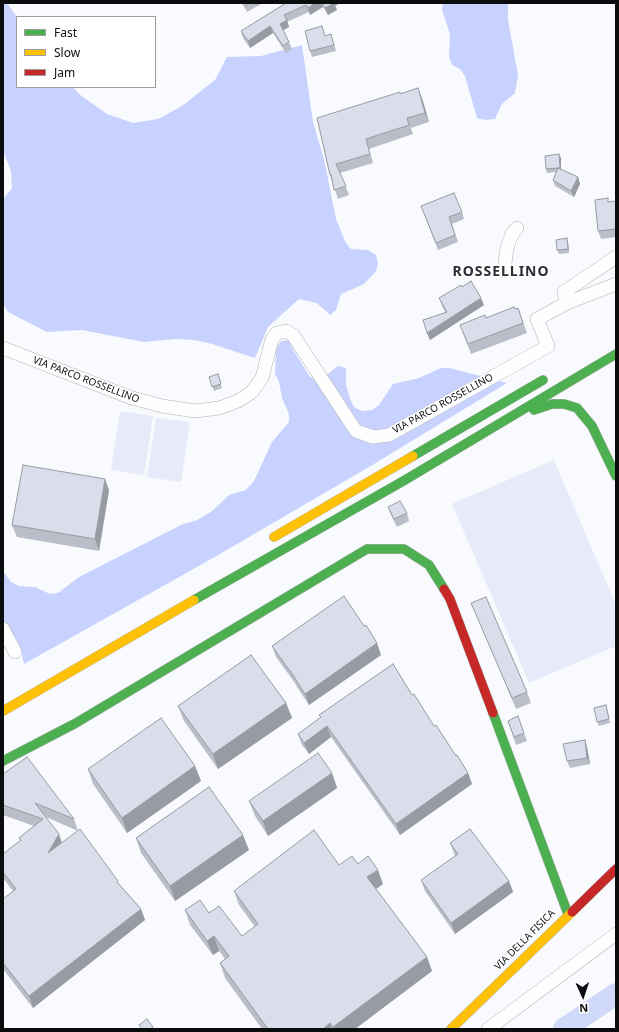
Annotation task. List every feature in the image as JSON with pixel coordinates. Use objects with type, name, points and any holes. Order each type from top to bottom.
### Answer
[{"type":"main road","points":[[3,711],[280,550],[405,480],[613,356]]},
{"type":"main road","points":[[269,540],[554,374]]},
{"type":"main road","points":[[496,426],[552,404],[564,404],[577,408],[592,426],[616,476]]},
{"type":"main road","points":[[3,761],[76,723],[367,549],[404,548],[429,565],[450,599],[568,914]]},
{"type":"main road","name":"VIA DELLA FISICA","points":[[451,1029],[616,869]]},
{"type":"street","points":[[504,271],[507,248],[512,234],[517,228]]},
{"type":"street","points":[[616,257],[564,292],[567,303],[616,284]]},
{"type":"street","name":"VIA PARCO ROSSELLINO","points":[[3,348],[129,397],[162,406],[195,411],[219,408],[238,401],[252,392],[262,378],[272,339],[277,333],[286,331],[296,338],[356,431],[373,436],[389,435],[548,346],[537,318],[567,303]]},
{"type":"street","points":[[3,629],[15,652]]},
{"type":"street","points":[[488,1029],[616,934]]},
{"type":"shaded area","points":[[3,3],[7,3],[16,16],[16,88],[74,88],[79,94],[107,114],[133,123],[158,119],[182,106],[215,80],[227,57],[261,56],[302,45],[313,122],[324,159],[336,219],[346,243],[351,249],[368,250],[376,255],[378,263],[376,271],[364,284],[341,294],[336,310],[330,315],[317,303],[299,299],[268,327],[255,358],[212,344],[194,340],[176,339],[144,342],[82,330],[47,332],[8,312],[3,304],[3,199],[12,188],[11,171],[3,151]]},
{"type":"shaded area","points":[[443,3],[508,3],[508,20],[518,75],[515,93],[502,104],[495,119],[486,120],[477,118],[465,76],[460,69],[452,65],[449,56],[450,34],[442,10]]},
{"type":"shaded area","points":[[289,340],[292,348],[310,377],[318,380],[338,366],[346,368],[346,385],[351,401],[355,408],[363,411],[372,410],[379,405],[393,384],[419,378],[441,368],[450,368],[507,383],[374,464],[213,558],[24,664],[20,646],[7,624],[3,621],[3,571],[11,582],[19,586],[35,587],[50,594],[58,593],[79,577],[181,525],[197,520],[211,512],[229,495],[246,490],[254,481],[272,442],[289,422],[289,414],[282,398],[279,382],[275,374],[276,349],[281,341]]},
{"type":"shaded area","points":[[120,411],[153,416],[144,475],[111,470]]},
{"type":"shaded area","points":[[156,418],[190,422],[181,482],[147,477]]},
{"type":"shaded area","points":[[554,460],[616,605],[616,646],[529,683],[452,504]]},
{"type":"building","points":[[286,3],[315,3],[308,8],[306,5],[284,15],[287,20],[280,24],[289,42],[283,46],[270,26],[248,41],[241,31]]},
{"type":"building","points":[[322,3],[334,3],[325,8]]},
{"type":"building","points":[[322,26],[325,36],[331,34],[334,45],[310,51],[305,31]]},
{"type":"building","points":[[418,88],[425,113],[407,118],[409,125],[366,139],[370,154],[336,164],[346,186],[334,190],[317,118],[400,92],[400,94]]},
{"type":"building","points":[[559,154],[560,168],[546,169],[545,156]]},
{"type":"building","points":[[558,168],[578,177],[571,191],[553,180]]},
{"type":"building","points":[[454,193],[462,212],[449,217],[455,235],[436,243],[421,206]]},
{"type":"building","points":[[608,198],[608,202],[616,201],[616,229],[598,231],[595,200]]},
{"type":"building","points":[[567,238],[568,249],[557,250],[556,240]]},
{"type":"building","points":[[471,281],[481,298],[427,333],[423,320],[447,312],[439,298]]},
{"type":"building","points":[[514,307],[515,309],[518,308],[523,323],[468,344],[460,325],[485,315],[486,318]]},
{"type":"building","points":[[218,374],[221,384],[212,387],[209,377]]},
{"type":"building","points":[[23,465],[105,479],[95,539],[12,525]]},
{"type":"building","points":[[400,501],[407,513],[394,519],[388,507]]},
{"type":"building","points":[[344,596],[364,626],[366,625],[377,643],[305,694],[272,646]]},
{"type":"building","points":[[486,597],[527,692],[512,698],[471,603]]},
{"type":"building","points":[[251,655],[286,703],[213,754],[178,706]]},
{"type":"building","points":[[393,664],[412,695],[414,694],[434,726],[436,725],[468,773],[396,824],[327,726],[304,743],[298,734],[321,717],[319,715]]},
{"type":"building","points":[[606,705],[609,719],[597,722],[594,708]]},
{"type":"building","points":[[518,716],[524,733],[514,737],[508,721]]},
{"type":"building","points":[[161,718],[195,766],[122,818],[88,769]]},
{"type":"building","points":[[585,740],[587,758],[567,761],[563,744]]},
{"type":"building","points":[[318,753],[332,773],[263,821],[249,801]]},
{"type":"building","points":[[27,757],[74,819],[35,803],[59,834],[48,853],[80,829],[118,881],[117,882],[141,909],[29,996],[3,963],[3,899],[16,889],[3,872],[3,854],[21,840],[19,838],[43,819],[3,805],[3,774]]},
{"type":"building","points":[[209,787],[243,835],[170,886],[136,838]]},
{"type":"building","points":[[470,829],[509,881],[451,923],[421,880],[458,854],[450,843]]},
{"type":"building","points":[[314,830],[339,865],[352,856],[358,864],[368,856],[378,870],[367,877],[427,957],[333,1027],[330,1023],[323,1029],[268,1029],[220,963],[229,956],[214,936],[207,941],[185,910],[200,900],[209,913],[219,906],[242,936],[258,924],[234,891]]},
{"type":"building","points":[[147,1019],[153,1027],[150,1029],[142,1029],[139,1025]]},
{"type":"waterway","points":[[564,1029],[616,994]]},
{"type":"traffic: fast","points":[[194,600],[405,480],[616,354]]},
{"type":"traffic: fast","points":[[413,456],[543,380]]},
{"type":"traffic: fast","points":[[534,410],[552,404],[564,404],[577,408],[592,426],[616,476]]},
{"type":"traffic: fast","points":[[3,761],[76,723],[367,549],[404,549],[429,565],[444,589]]},
{"type":"traffic: fast","points":[[493,713],[568,914]]},
{"type":"traffic: slow","points":[[274,537],[413,456]]},
{"type":"traffic: slow","points":[[3,711],[194,600]]},
{"type":"traffic: slow","points":[[451,1029],[572,912]]},
{"type":"traffic: jam","points":[[444,589],[450,599],[493,713]]},
{"type":"traffic: jam","points":[[572,912],[616,869]]},
{"type":"district","name":"ROSSELLINO","points":[[501,272]]}]
